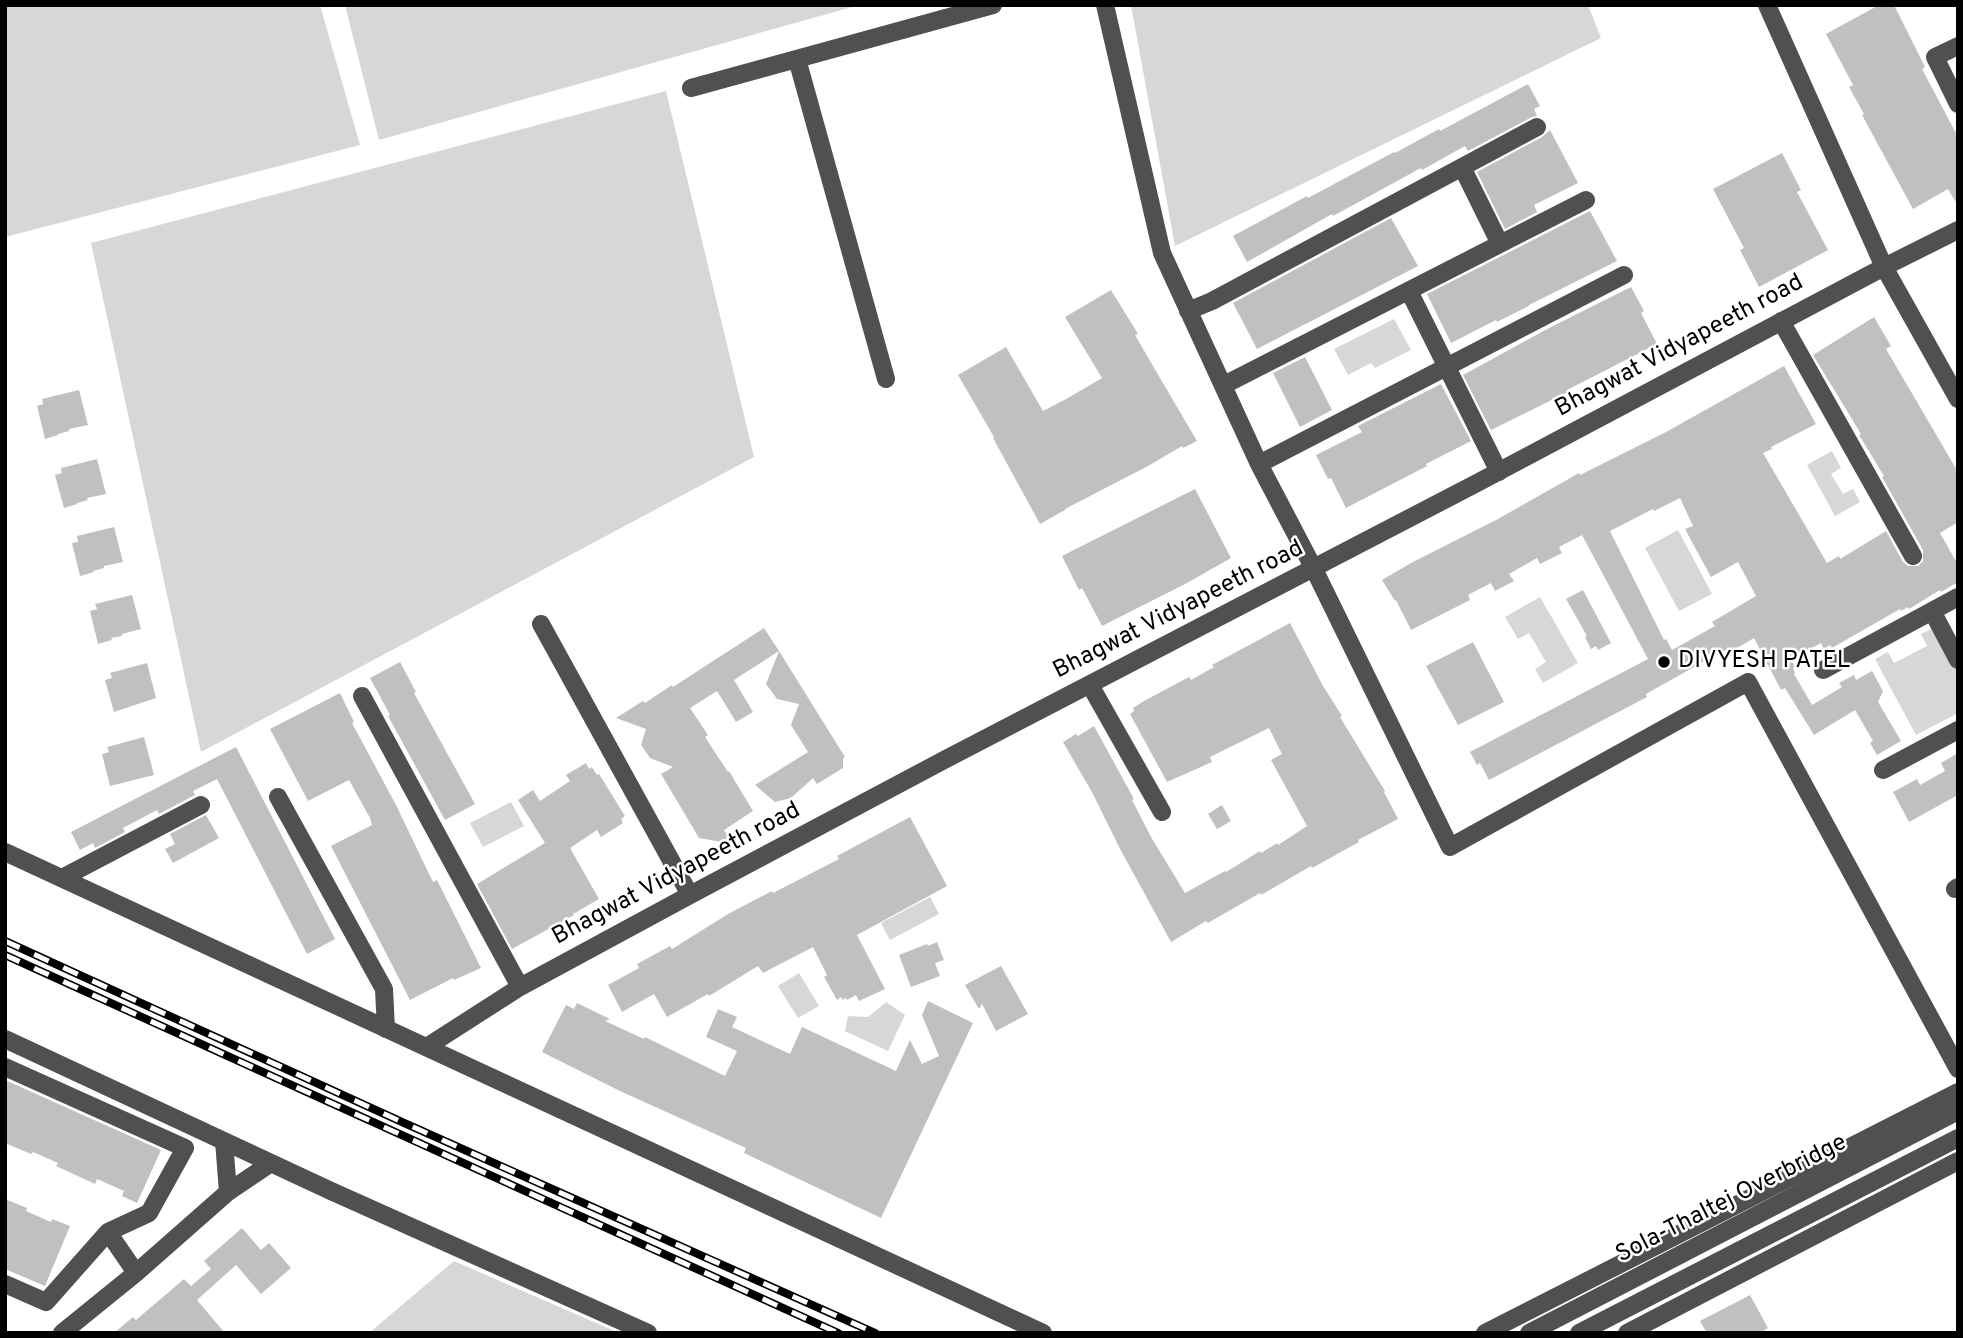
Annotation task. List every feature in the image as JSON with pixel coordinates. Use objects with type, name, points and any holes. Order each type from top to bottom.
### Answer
[{"type":"street","points":[[691,88],[993,5]]},
{"type":"street","points":[[1105,5],[1161,253],[1259,464],[1314,569],[1450,847],[1748,682],[1958,1069]]},
{"type":"street","points":[[1767,5],[1884,267],[1958,399]]},
{"type":"street","points":[[1958,46],[1935,57],[1958,104]]},
{"type":"street","points":[[797,59],[886,379]]},
{"type":"street","points":[[1188,311],[1212,301],[1537,127]]},
{"type":"street","points":[[1462,167],[1500,244]]},
{"type":"street","points":[[1224,385],[1586,200]]},
{"type":"street","name":"Bhagwat Vidyapeeth road","points":[[428,1046],[520,987],[690,895],[1958,230]]},
{"type":"street","points":[[1259,464],[1624,275]]},
{"type":"street","points":[[1409,291],[1499,472]]},
{"type":"street","points":[[1781,321],[1913,556]]},
{"type":"street","points":[[1823,670],[1958,597]]},
{"type":"street","points":[[1932,611],[1958,660]]},
{"type":"street","points":[[541,624],[690,895]]},
{"type":"street","points":[[1090,685],[1162,813]]},
{"type":"street","points":[[362,696],[520,987]]},
{"type":"street","points":[[1883,770],[1958,730]]},
{"type":"street","points":[[278,797],[384,989],[386,1029]]},
{"type":"street","points":[[62,878],[201,805]]},
{"type":"street","points":[[5,852],[1043,1333]]},
{"type":"street","points":[[5,1039],[271,1163],[648,1333]]},
{"type":"street","points":[[5,1067],[185,1148],[149,1213],[108,1231],[46,1301],[5,1284]]},
{"type":"street","points":[[1485,1333],[1958,1092]]},
{"type":"street","name":"Sola-Thaltej Overbridge","points":[[1529,1333],[1958,1111]]},
{"type":"street","name":"Sola-Thaltej Overbridge","points":[[1579,1333],[1958,1138]]},
{"type":"street","points":[[224,1141],[228,1192]]},
{"type":"street","points":[[1627,1333],[1958,1161]]},
{"type":"street","points":[[62,1333],[136,1273],[228,1192],[271,1163]]},
{"type":"street","points":[[108,1231],[136,1273]]},
{"type":"shaded area","points":[[5,5],[320,5],[360,145],[5,237]]},
{"type":"shaded area","points":[[345,5],[859,5],[379,140]]},
{"type":"shaded area","points":[[1131,5],[1588,5],[1601,38],[1175,246]]},
{"type":"shaded area","points":[[666,91],[754,457],[201,752],[91,243]]},
{"type":"shaded area","points":[[1394,319],[1411,350],[1375,368],[1371,363],[1348,375],[1334,349]]},
{"type":"shaded area","points":[[1832,451],[1841,468],[1831,474],[1843,494],[1853,489],[1860,502],[1835,516],[1807,465]]},
{"type":"shaded area","points":[[1678,530],[1712,594],[1679,611],[1645,548]]},
{"type":"shaded area","points":[[1540,597],[1578,663],[1543,683],[1535,669],[1546,662],[1529,633],[1518,639],[1505,617]]},
{"type":"shaded area","points":[[1933,628],[1958,672],[1958,713],[1916,735],[1875,659],[1888,652],[1894,663],[1927,646],[1921,634]]},
{"type":"shaded area","points":[[511,802],[524,826],[483,847],[470,823]]},
{"type":"shaded area","points":[[930,897],[939,914],[890,940],[881,923]]},
{"type":"shaded area","points":[[799,973],[819,1006],[798,1018],[778,986]]},
{"type":"shaded area","points":[[886,1002],[905,1015],[888,1051],[845,1031],[848,1016],[868,1017]]},
{"type":"shaded area","points":[[454,1261],[619,1333],[369,1333]]},
{"type":"building","points":[[1879,5],[1894,5],[1925,67],[1922,69],[1958,137],[1958,206],[1948,189],[1913,209],[1862,115],[1864,114],[1849,87],[1853,85],[1826,34]]},
{"type":"building","points":[[1528,84],[1540,106],[1534,109],[1537,116],[1468,151],[1465,146],[1422,170],[1421,168],[1247,262],[1233,236]]},
{"type":"building","points":[[1550,130],[1578,183],[1534,205],[1537,212],[1505,229],[1477,172]]},
{"type":"building","points":[[1782,153],[1801,190],[1797,192],[1828,250],[1759,287],[1740,250],[1744,248],[1713,189]]},
{"type":"building","points":[[1590,211],[1617,261],[1451,343],[1427,294]]},
{"type":"building","points":[[1391,218],[1418,266],[1257,349],[1233,303]]},
{"type":"building","points":[[1631,287],[1657,344],[1491,430],[1463,375]]},
{"type":"building","points":[[1111,290],[1197,441],[1183,448],[1182,446],[1040,524],[958,375],[1006,347],[1043,411],[1068,398],[1102,378],[1065,317]]},
{"type":"building","points":[[1874,317],[1891,346],[1886,349],[1958,472],[1958,522],[1940,533],[1958,565],[1958,582],[1909,609],[1900,609],[1832,648],[1830,645],[1824,649],[1821,643],[1791,659],[1795,667],[1794,674],[1812,705],[1842,687],[1839,683],[1854,675],[1856,680],[1872,671],[1883,691],[1878,702],[1901,741],[1877,755],[1870,743],[1873,741],[1855,710],[1814,735],[1785,688],[1781,690],[1754,638],[1730,652],[1728,649],[1703,662],[1646,694],[1647,697],[1489,780],[1470,752],[1648,659],[1582,535],[1559,547],[1562,553],[1540,564],[1537,558],[1509,574],[1514,581],[1495,591],[1491,583],[1468,595],[1470,600],[1411,630],[1382,580],[1579,473],[1580,475],[1666,432],[1784,366],[1816,424],[1763,453],[1827,563],[1839,556],[1840,559],[1886,531],[1903,562],[1908,566],[1918,566],[1923,561],[1923,550],[1882,477],[1884,476],[1813,355]],"holes":[[[1680,498],[1693,526],[1685,529],[1711,577],[1738,562],[1756,596],[1712,622],[1715,626],[1672,650],[1666,639],[1664,640],[1610,531]]]},
{"type":"building","points":[[1305,357],[1332,410],[1300,427],[1273,373]]},
{"type":"building","points":[[1441,384],[1471,441],[1346,508],[1316,455],[1362,432],[1358,426]]},
{"type":"building","points":[[79,390],[88,425],[45,439],[37,406],[43,404],[42,399]]},
{"type":"building","points":[[97,459],[106,494],[87,498],[88,500],[64,508],[55,475],[62,473],[61,468]]},
{"type":"building","points":[[1195,489],[1231,558],[1102,626],[1082,588],[1079,590],[1062,556]]},
{"type":"building","points":[[114,527],[123,562],[80,576],[72,543],[78,542],[77,536]]},
{"type":"building","points":[[1583,590],[1611,643],[1598,650],[1596,646],[1591,649],[1585,637],[1587,636],[1566,599]]},
{"type":"building","points":[[132,595],[141,629],[98,644],[90,611],[97,609],[95,604]]},
{"type":"building","points":[[1290,623],[1342,716],[1340,717],[1385,791],[1398,819],[1312,868],[1311,866],[1208,923],[1206,921],[1171,942],[1063,742],[1094,726],[1134,799],[1132,800],[1151,837],[1185,893],[1260,851],[1261,853],[1277,843],[1278,845],[1307,826],[1271,760],[1282,754],[1269,728],[1210,757],[1212,762],[1167,782],[1130,714],[1134,711],[1133,708],[1144,701],[1189,677],[1191,680],[1214,667],[1212,665]]},
{"type":"building","points":[[764,628],[779,651],[734,680],[753,712],[736,722],[717,691],[690,708],[708,735],[705,737],[753,811],[724,830],[733,844],[699,838],[661,774],[673,767],[650,758],[641,745],[646,729],[616,718],[672,685],[673,687]]},
{"type":"building","points":[[1473,642],[1504,702],[1458,725],[1426,666]]},
{"type":"building","points":[[779,651],[845,757],[843,768],[817,784],[813,778],[791,798],[775,802],[755,785],[808,752],[791,725],[799,704],[777,699],[766,684]]},
{"type":"building","points":[[400,662],[475,804],[445,820],[370,678]]},
{"type":"building","points":[[147,663],[156,698],[114,712],[105,680],[112,678],[110,673]]},
{"type":"building","points":[[340,693],[354,722],[352,723],[433,882],[437,880],[481,968],[454,980],[453,978],[410,1000],[331,846],[372,825],[370,818],[349,780],[308,801],[270,729]]},
{"type":"building","points":[[144,737],[154,775],[110,786],[102,754],[109,752],[107,747]]},
{"type":"building","points":[[236,747],[335,939],[307,954],[217,779],[193,791],[195,795],[159,814],[157,810],[123,828],[125,832],[95,848],[93,843],[80,850],[71,832]]},
{"type":"building","points":[[1958,753],[1958,795],[1909,822],[1893,792],[1917,779],[1920,785],[1945,771],[1941,763]]},
{"type":"building","points":[[586,763],[589,769],[592,767],[597,775],[599,774],[625,816],[621,819],[623,823],[601,837],[597,830],[570,848],[599,899],[512,949],[477,884],[545,843],[518,800],[533,790],[540,801],[570,781],[566,775]]},
{"type":"building","points":[[1222,805],[1231,821],[1217,829],[1208,814]]},
{"type":"building","points":[[206,815],[219,838],[173,863],[165,849],[175,844],[170,834]]},
{"type":"building","points":[[910,817],[947,886],[857,935],[885,989],[859,1001],[856,995],[847,1000],[841,997],[837,1000],[824,977],[827,975],[813,947],[763,973],[758,966],[709,996],[708,994],[667,1017],[654,994],[622,1012],[608,985],[639,968],[637,964],[670,946],[672,949],[728,914],[839,859],[837,856]]},
{"type":"building","points":[[937,942],[944,960],[935,963],[940,976],[911,987],[899,955]]},
{"type":"building","points":[[1001,966],[1028,1014],[996,1031],[982,1004],[979,1009],[965,985]]},
{"type":"building","points":[[928,1001],[973,1023],[881,1218],[744,1153],[746,1148],[542,1052],[566,1005],[574,1009],[577,1003],[610,1019],[605,1021],[644,1039],[645,1037],[725,1076],[737,1051],[706,1037],[718,1009],[737,1017],[732,1027],[790,1054],[802,1027],[896,1071],[910,1040],[922,1064],[939,1056],[922,1015]]},
{"type":"building","points":[[5,1080],[161,1150],[137,1203],[122,1196],[124,1191],[97,1179],[95,1184],[56,1166],[58,1163],[5,1143]]},
{"type":"building","points":[[5,1199],[51,1222],[52,1219],[70,1226],[45,1286],[5,1269]]},
{"type":"building","points":[[242,1228],[261,1250],[269,1243],[291,1268],[261,1294],[236,1265],[197,1300],[225,1333],[114,1333],[133,1317],[136,1320],[184,1279],[191,1286],[211,1269],[204,1261]]},
{"type":"building","points":[[1750,1295],[1768,1328],[1760,1333],[1707,1333],[1700,1321]]},
{"type":"railway","points":[[5,941],[875,1333]]},
{"type":"railway","points":[[5,955],[838,1333]]},
{"type":"place","name":"DIVYESH PATEL","points":[[1664,662]]}]
